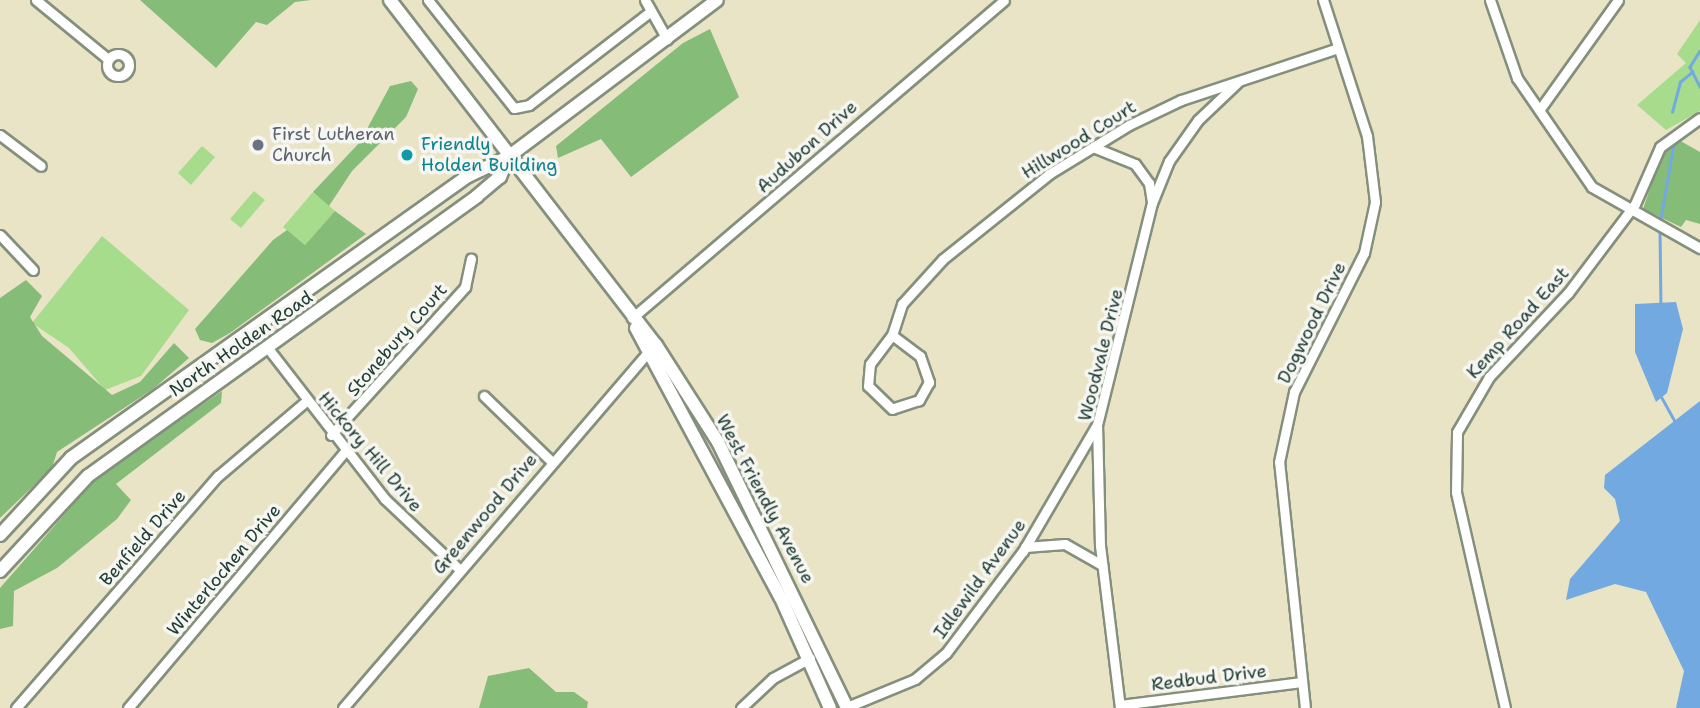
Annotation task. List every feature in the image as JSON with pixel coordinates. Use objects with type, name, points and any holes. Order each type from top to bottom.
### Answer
[{"type":"main road","name":"West Friendly Avenue","points":[[390,0],[632,318],[651,349],[810,657],[830,708]]},
{"type":"main road","name":"North Holden Road","points":[[0,535],[71,458],[468,176],[508,157],[717,0]]},
{"type":"main road","name":"North Holden Road","points":[[0,571],[88,476],[477,196],[500,177],[508,157]]},
{"type":"main road","name":"West Friendly Avenue","points":[[651,349],[718,442],[847,707]]},
{"type":"street","points":[[36,0],[108,59]]},
{"type":"street","points":[[428,0],[514,108],[529,105],[651,11]]},
{"type":"street","points":[[645,0],[667,39]]},
{"type":"street","name":"Audubon Drive","points":[[632,318],[1004,0]]},
{"type":"street","name":"Dogwood Drive","points":[[1305,708],[1279,462],[1294,391],[1364,253],[1375,202],[1367,136],[1323,0]]},
{"type":"street","points":[[1490,0],[1517,78],[1541,109],[1592,187],[1629,212],[1700,248]]},
{"type":"street","points":[[1541,109],[1618,0]]},
{"type":"street","name":"Hillwood Court","points":[[892,335],[926,364],[929,382],[919,400],[892,409],[868,386],[870,364],[892,335],[902,304],[943,259],[1049,174],[1093,147],[1181,100],[1338,48]]},
{"type":"street","name":"Woodvale Drive","points":[[1120,707],[1102,565],[1097,425],[1152,203],[1191,130],[1238,81]]},
{"type":"street","name":"Kemp Road East","points":[[1505,708],[1456,492],[1457,432],[1489,377],[1569,293],[1629,212],[1660,146],[1700,118]]},
{"type":"street","points":[[1,137],[41,166]]},
{"type":"street","points":[[1093,147],[1135,164],[1149,183],[1152,203]]},
{"type":"street","points":[[0,235],[33,270]]},
{"type":"street","name":"Stonebury Court","points":[[331,435],[465,286],[471,258]]},
{"type":"street","name":"Hickory Hill Drive","points":[[267,347],[344,452],[459,569]]},
{"type":"street","name":"Greenwood Drive","points":[[343,708],[550,460],[651,349]]},
{"type":"street","points":[[484,396],[550,460]]},
{"type":"street","name":"Benfield Drive","points":[[16,708],[218,476],[306,401]]},
{"type":"street","name":"Idlewild Avenue","points":[[847,707],[915,679],[946,653],[1025,547],[1097,425]]},
{"type":"street","name":"Winterlochen Drive","points":[[128,708],[344,452]]},
{"type":"street","points":[[1025,547],[1065,544],[1102,565]]},
{"type":"street","points":[[741,708],[773,678],[810,657]]},
{"type":"street","name":"Redbud Drive","points":[[1120,707],[1302,682]]},
{"type":"green space","points":[[140,0],[311,0],[295,2],[267,25],[256,22],[216,68]]},
{"type":"green space","points":[[1700,20],[1700,111],[1666,130],[1637,105],[1686,63],[1677,54]]},
{"type":"green space","points":[[710,29],[739,97],[631,177],[601,139],[558,158],[556,146],[683,43]]},
{"type":"green space","points":[[411,81],[418,89],[406,117],[352,171],[329,206],[313,192],[360,142],[390,86]]},
{"type":"green space","points":[[1677,139],[1700,152],[1700,224],[1686,220],[1681,227],[1643,209],[1660,159]]},
{"type":"green space","points":[[202,146],[215,157],[191,185],[178,173]]},
{"type":"green space","points":[[254,191],[265,200],[241,228],[230,219]]},
{"type":"green space","points":[[313,192],[335,211],[305,245],[283,227]]},
{"type":"green space","points":[[335,211],[366,234],[230,333],[212,343],[200,340],[195,329],[273,240],[287,230],[305,245]]},
{"type":"green space","points":[[102,236],[189,310],[141,376],[105,390],[69,348],[32,323]]},
{"type":"green space","points":[[26,280],[42,296],[30,317],[42,336],[112,395],[140,382],[174,343],[189,358],[153,389],[57,452],[52,468],[0,518],[0,298]]},
{"type":"green space","points":[[222,391],[221,403],[116,484],[131,500],[117,519],[57,568],[14,591],[13,626],[0,629],[0,588],[99,475]]},
{"type":"green space","points":[[529,668],[556,692],[574,692],[588,702],[587,708],[479,708],[488,676]]},
{"type":"water","points":[[1676,302],[1683,329],[1667,393],[1656,402],[1635,352],[1635,304]]},
{"type":"water","points":[[1700,401],[1700,708],[1676,708],[1684,671],[1646,592],[1615,584],[1566,600],[1570,579],[1620,521],[1615,499],[1604,488],[1605,475]]},
{"type":"waterway","points":[[1700,51],[1690,67],[1700,87]]},
{"type":"waterway","points":[[1672,112],[1680,82],[1692,72]]},
{"type":"waterway","points":[[1660,221],[1674,142]]},
{"type":"waterway","points":[[1660,228],[1661,305]]},
{"type":"waterway","points":[[1661,396],[1676,423]]},
{"type":"place","name":"First Lutheran Church","points":[[258,145]]},
{"type":"place","name":"Friendly Holden Building","points":[[407,155]]}]
